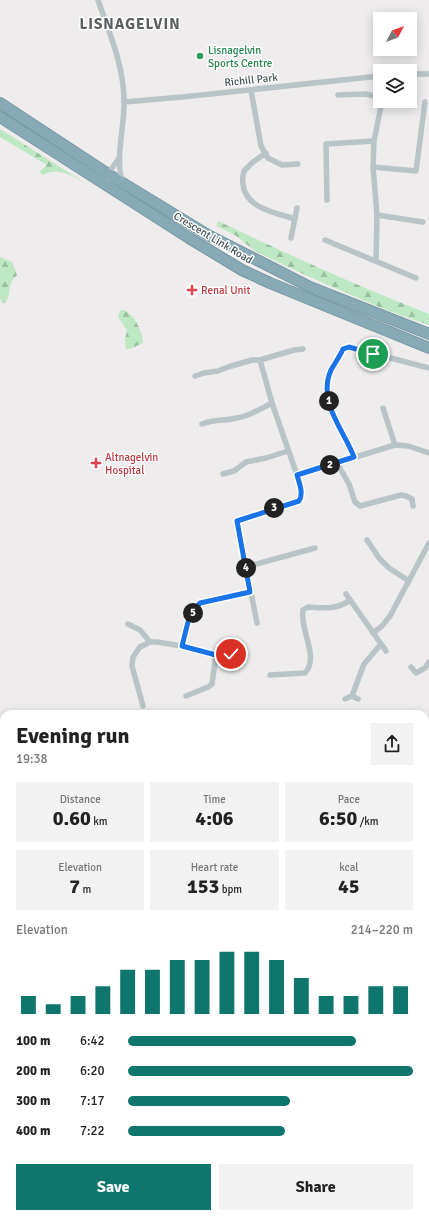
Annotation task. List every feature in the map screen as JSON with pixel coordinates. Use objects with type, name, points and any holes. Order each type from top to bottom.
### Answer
[{"type":"highway","name":"Crescent Link Road","points":[[0,103],[108,174],[208,235],[310,287],[429,334]]},
{"type":"highway","name":"Crescent Link Road","points":[[0,117],[108,188],[238,267],[264,281],[429,348]]},
{"type":"street","points":[[98,0],[123,77],[124,102],[119,158],[120,175],[123,183]]},
{"type":"street","points":[[417,74],[429,74]]},
{"type":"street","name":"Richill Park","points":[[124,102],[373,77]]},
{"type":"street","points":[[251,90],[261,146],[268,158],[282,165],[298,164]]},
{"type":"street","points":[[338,95],[365,94],[373,96]]},
{"type":"street","points":[[373,167],[416,171],[425,102]]},
{"type":"street","points":[[376,261],[377,215],[373,167],[374,141],[381,108]]},
{"type":"street","points":[[327,200],[326,144],[374,141]]},
{"type":"street","points":[[266,153],[253,162],[244,172],[244,190],[254,203],[266,211],[295,219]]},
{"type":"street","points":[[108,188],[108,174],[119,158]]},
{"type":"street","points":[[290,238],[297,208]]},
{"type":"street","points":[[377,215],[424,222]]},
{"type":"street","points":[[325,240],[416,278]]},
{"type":"street","points":[[354,457],[344,433],[332,414],[329,403],[328,383],[331,371],[343,349],[349,347],[429,368]]},
{"type":"street","points":[[194,376],[218,371],[252,360],[260,360],[294,350],[303,349]]},
{"type":"street","points":[[257,623],[237,521],[299,501],[301,497],[297,475],[272,403],[260,360]]},
{"type":"street","points":[[202,424],[210,421],[243,417],[272,403]]},
{"type":"street","points":[[383,408],[395,445]]},
{"type":"street","points":[[297,475],[395,445],[408,446],[429,453]]},
{"type":"street","points":[[223,474],[234,471],[246,462],[288,451]]},
{"type":"street","points":[[337,463],[349,484],[355,502],[360,506],[401,496],[406,496],[412,500],[413,506]]},
{"type":"street","points":[[367,540],[379,558],[389,568],[409,581]]},
{"type":"street","points":[[371,545],[377,542]]},
{"type":"street","points":[[374,633],[388,620],[429,543]]},
{"type":"street","points":[[245,567],[315,548]]},
{"type":"street","points":[[182,646],[188,622],[194,610],[200,603],[250,592]]},
{"type":"street","points":[[346,594],[386,651]]},
{"type":"street","points":[[270,675],[305,673],[307,671],[311,661],[302,617],[303,610],[308,607],[327,609],[343,605],[350,600]]},
{"type":"street","points":[[128,624],[140,630],[150,642]]},
{"type":"street","points":[[143,706],[132,666],[133,657],[140,647],[150,642],[182,646],[216,655],[231,654]]},
{"type":"street","points":[[345,699],[355,697],[364,664],[381,644]]},
{"type":"street","points":[[186,696],[212,684],[216,655]]},
{"type":"street","points":[[411,667],[416,673],[425,668],[429,662]]},
{"type":"green space","points":[[0,129],[87,184],[65,173],[55,171],[43,175],[39,172],[47,165],[0,137]]},
{"type":"green space","points":[[218,221],[322,269],[429,314],[429,325],[386,310],[303,274],[255,251],[235,235],[216,226]]},
{"type":"green space","points":[[0,257],[12,262],[17,275],[11,282],[7,300],[3,304],[0,299]]},
{"type":"green space","points":[[124,310],[135,320],[143,343],[130,349],[126,349],[125,340],[127,330],[118,317],[120,311]]},
{"type":"place","name":"Lisnagelvin Sports Centre","points":[[200,56]]},
{"type":"place","name":"Renal Unit","points":[[192,290]]},
{"type":"place","name":"Altnagelvin Hospital","points":[[96,463]]},
{"type":"district","name":"LISNAGELVIN","points":[[130,24]]},
{"type":"route","points":[[231,654],[216,655],[182,646],[188,622],[194,610],[200,603],[250,592],[237,521],[299,501],[301,492],[297,475],[354,457],[344,433],[332,414],[329,403],[328,383],[331,371],[343,349],[346,347],[373,354]]}]
